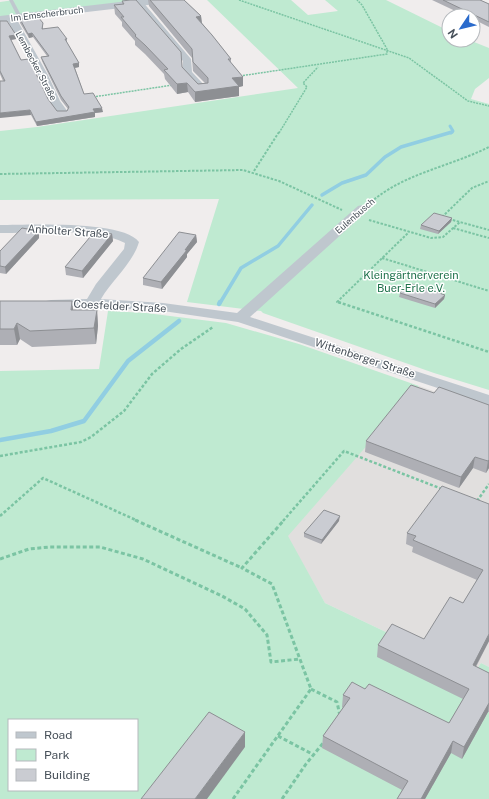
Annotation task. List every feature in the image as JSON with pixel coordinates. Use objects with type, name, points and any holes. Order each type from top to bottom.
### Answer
[{"type":"street","name":"Im Emscherbruch","points":[[10,18],[165,0]]},
{"type":"street","points":[[139,3],[188,61],[187,72],[203,90]]},
{"type":"street","name":"Lembecker Straße","points":[[10,18],[43,75],[55,102],[63,112]]},
{"type":"street","name":"Eulenbusch","points":[[240,318],[358,212]]},
{"type":"street","name":"Anholter Straße","points":[[0,229],[77,229],[118,234],[132,242],[130,250],[101,287],[92,303]]},
{"type":"street","name":"Coesfelder Straße","points":[[38,304],[92,303],[162,307],[240,318]]},
{"type":"street","name":"Wittenberger Straße","points":[[240,318],[489,400]]},
{"type":"lane","points":[[10,18],[11,0]]},
{"type":"path","points":[[239,0],[387,49],[409,58],[468,101],[489,106]]},
{"type":"path","points":[[233,77],[376,58],[387,54],[387,49],[362,4],[357,0]]},
{"type":"path","points":[[253,172],[300,101],[307,87],[303,83],[319,66]]},
{"type":"path","points":[[86,98],[196,82]]},
{"type":"path","name":"Eulenbusch","points":[[358,212],[390,187],[412,177],[469,158],[489,147]]},
{"type":"path","points":[[0,174],[92,174],[230,169],[253,172],[409,232],[431,238],[443,238],[460,222]]},
{"type":"path","points":[[489,181],[472,188],[442,217],[489,230]]},
{"type":"path","points":[[453,228],[489,238]]},
{"type":"path","points":[[409,232],[337,302],[488,352],[489,348]]},
{"type":"path","points":[[382,258],[489,291]]},
{"type":"path","points":[[0,456],[81,442],[91,437],[124,411],[152,374],[181,349],[217,324]]},
{"type":"path","points":[[242,568],[344,451],[447,491]]},
{"type":"path","points":[[0,516],[43,478],[242,568],[272,584],[311,689],[337,702],[340,719]]},
{"type":"path","points":[[476,502],[489,484]]},
{"type":"path","points":[[469,499],[483,505]]},
{"type":"path","points":[[0,559],[29,549],[50,547],[100,547],[143,559],[222,596],[245,609],[267,635],[271,662],[300,659]]},
{"type":"path","points":[[233,799],[311,689]]},
{"type":"path","points":[[278,736],[314,755]]},
{"type":"path","points":[[282,799],[306,764],[327,738]]},
{"type":"shaded area","points":[[419,386],[489,410],[489,667],[481,663],[474,674],[325,603],[287,536]]},
{"type":"green space","points":[[14,0],[142,0],[0,17],[0,2]]},
{"type":"green space","name":"Kleingärtnerverein Buer-Erle e.V.","points":[[207,0],[291,0],[308,15],[338,11],[325,0],[386,0],[441,27],[441,48],[481,48],[481,45],[489,48],[489,78],[475,89],[471,99],[489,104],[489,390],[434,373],[263,313],[261,311],[187,302],[219,199],[0,200],[0,131],[37,127],[298,88]]},
{"type":"green space","points":[[108,311],[146,313],[226,323],[299,344],[419,386],[288,536],[325,603],[474,674],[481,663],[489,667],[489,799],[0,799],[0,371],[99,369]]},
{"type":"building","points":[[136,0],[181,52],[182,67],[198,84],[208,83],[208,78],[193,62],[192,49],[150,0],[184,0],[201,16],[196,17],[231,59],[228,59],[243,77],[232,78],[239,86],[195,92],[187,83],[177,84],[164,70],[168,69],[135,36],[136,35],[121,17],[124,17],[114,5],[124,4],[122,1]]},
{"type":"building","points":[[443,0],[480,0],[489,4],[489,22],[481,18],[481,8],[460,8]]},
{"type":"building","points":[[38,17],[43,23],[42,29],[58,27],[67,39],[65,39],[79,63],[73,64],[84,94],[93,93],[102,108],[93,109],[95,112],[36,122],[30,110],[0,113],[0,81],[5,81],[0,71],[0,21],[7,21],[16,35],[9,36],[21,60],[29,59],[48,99],[57,111],[67,111],[69,107],[61,96],[41,57],[49,56],[32,33],[28,34],[20,19]]},
{"type":"building","points":[[434,213],[452,218],[439,231],[421,225]]},
{"type":"building","points":[[22,228],[39,231],[5,267],[0,266],[0,251]]},
{"type":"building","points":[[95,231],[112,234],[82,271],[65,267]]},
{"type":"building","points":[[179,232],[196,235],[185,250],[187,250],[161,282],[143,278]]},
{"type":"building","points":[[409,283],[445,295],[435,304],[400,293]]},
{"type":"building","points":[[0,301],[72,301],[71,310],[97,310],[94,328],[30,331],[17,323],[14,329],[0,329]]},
{"type":"building","points":[[411,385],[434,393],[439,387],[489,405],[489,460],[475,457],[461,477],[366,441]]},
{"type":"building","points":[[442,486],[489,504],[489,634],[473,665],[489,673],[489,703],[464,747],[453,741],[421,799],[397,799],[408,781],[323,736],[350,698],[343,695],[352,682],[365,689],[369,684],[449,723],[469,689],[378,645],[392,624],[424,639],[450,597],[463,603],[483,570],[413,540],[416,536],[407,533]]},
{"type":"building","points":[[324,510],[340,516],[322,540],[304,533]]},
{"type":"building","points":[[209,712],[245,732],[195,799],[141,799]]},
{"type":"waterway","points":[[450,126],[453,131],[452,132]]},
{"type":"waterway","points":[[322,195],[342,183],[366,175],[385,157],[401,147],[452,132]]},
{"type":"waterway","points":[[220,303],[241,268],[278,246],[312,205]]},
{"type":"waterway","points":[[0,440],[51,431],[84,421],[128,361],[179,321]]}]
